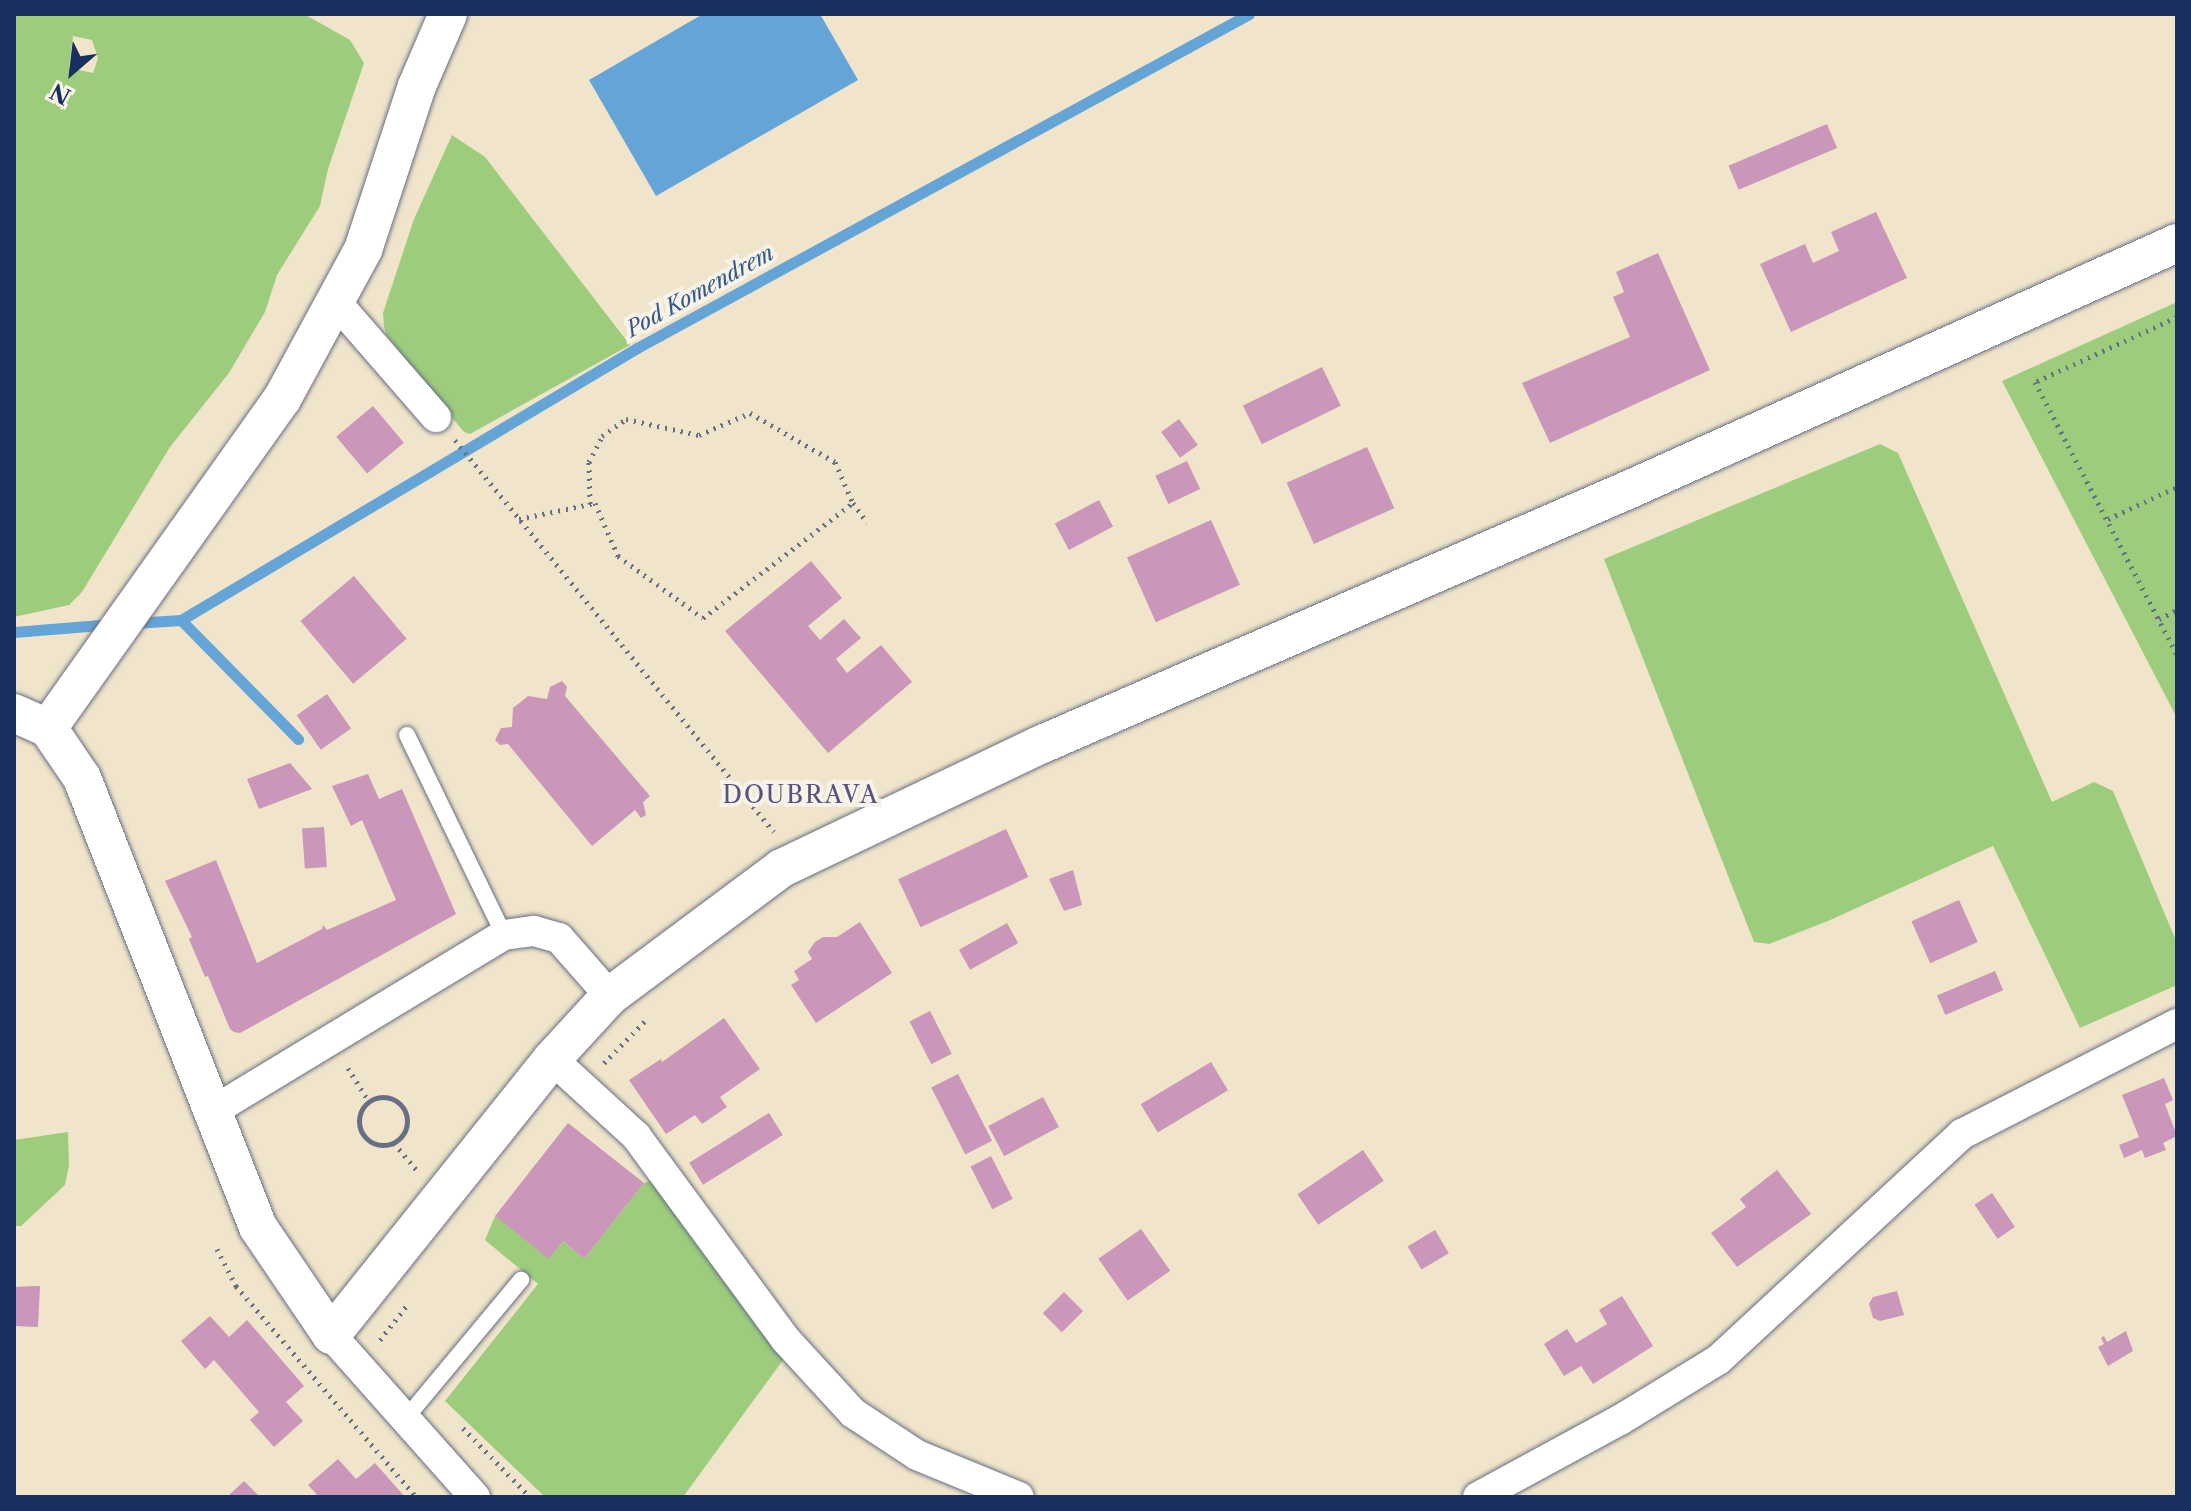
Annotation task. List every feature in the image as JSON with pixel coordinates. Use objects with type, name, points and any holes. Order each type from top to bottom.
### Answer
[{"type":"street","points":[[48,728],[282,399],[363,250],[417,86],[448,14]]},
{"type":"street","points":[[331,1335],[552,1059],[610,996],[782,868],[1040,745],[1637,486],[2177,243]]},
{"type":"street","points":[[335,301],[436,417]]},
{"type":"street","points":[[14,713],[48,728],[82,778],[258,1227],[331,1335],[475,1497]]},
{"type":"street","points":[[213,1111],[504,935],[534,931],[559,938],[610,996]]},
{"type":"street","points":[[1478,1497],[1620,1420],[1718,1360],[1962,1134],[2177,1024]]},
{"type":"street","points":[[552,1059],[636,1136],[786,1340],[853,1413],[917,1455],[1019,1497]]},
{"type":"lane","points":[[407,735],[504,935]]},
{"type":"lane","points":[[406,1418],[521,1280]]},
{"type":"path","points":[[2177,317],[2035,382],[2177,655]]},
{"type":"path","points":[[590,504],[589,462],[602,436],[626,419],[699,435],[750,413],[835,462],[853,503],[867,522]]},
{"type":"path","points":[[436,417],[798,861]]},
{"type":"path","points":[[2108,519],[2177,487]]},
{"type":"path","points":[[519,519],[595,503],[618,556],[703,618],[853,503]]},
{"type":"path","points":[[2159,619],[2177,610]]},
{"type":"path","points":[[582,1085],[658,1007]]},
{"type":"path","points":[[342,1057],[369,1101]]},
{"type":"path","points":[[381,1097],[394,1100],[404,1108],[408,1121],[404,1134],[394,1143],[380,1146],[367,1140],[359,1127],[360,1113],[369,1101],[381,1097]]},
{"type":"path","points":[[394,1143],[426,1179]]},
{"type":"path","points":[[217,1249],[236,1286],[416,1497]]},
{"type":"path","points":[[347,1416],[400,1364],[378,1342],[417,1293]]},
{"type":"green space","points":[[14,14],[304,14],[350,40],[364,63],[328,169],[320,206],[277,275],[265,312],[229,373],[170,447],[82,592],[69,605],[14,617]],"holes":[[[73,36],[92,40],[98,58],[93,73],[69,68]]]},
{"type":"green space","points":[[452,135],[485,157],[630,345],[470,434],[464,432],[386,334],[383,313],[414,219]]},
{"type":"green space","points":[[2177,302],[2177,718],[2002,381]]},
{"type":"green space","points":[[1880,444],[1898,453],[2052,802],[2094,782],[2113,791],[2177,943],[2177,985],[2080,1028],[1993,846],[1828,921],[1769,944],[1754,942],[1604,559]]},
{"type":"green space","points":[[68,1132],[69,1165],[65,1185],[21,1226],[14,1226],[14,1140]]},
{"type":"green space","points":[[656,1179],[786,1356],[683,1497],[545,1497],[445,1401],[538,1284],[485,1240],[495,1216],[549,1258],[563,1241],[584,1259],[644,1183]]},
{"type":"water","points":[[703,14],[820,14],[858,80],[656,196],[589,80]]},
{"type":"building","points":[[1827,124],[1837,148],[1739,190],[1729,166]]},
{"type":"building","points":[[1876,212],[1907,278],[1791,332],[1760,264],[1805,244],[1813,263],[1839,251],[1831,232]]},
{"type":"building","points":[[1658,253],[1710,370],[1550,443],[1522,383],[1630,337],[1613,297],[1624,292],[1616,272]]},
{"type":"building","points":[[1322,367],[1341,406],[1262,444],[1243,406]]},
{"type":"building","points":[[373,406],[404,443],[367,474],[336,437]]},
{"type":"building","points":[[1179,419],[1198,445],[1180,458],[1161,432]]},
{"type":"building","points":[[1367,447],[1394,508],[1314,544],[1287,483]]},
{"type":"building","points":[[1187,461],[1200,489],[1168,504],[1155,476]]},
{"type":"building","points":[[1099,500],[1113,526],[1069,550],[1055,523]]},
{"type":"building","points":[[1211,520],[1240,585],[1156,622],[1127,557]]},
{"type":"building","points":[[811,561],[842,598],[808,626],[820,640],[844,619],[861,638],[836,659],[847,673],[881,645],[912,682],[828,753],[725,631]]},
{"type":"building","points":[[354,576],[407,639],[353,684],[300,621]]},
{"type":"building","points":[[562,681],[567,687],[565,696],[650,796],[643,802],[646,815],[641,818],[635,810],[592,846],[508,744],[500,745],[495,740],[501,728],[512,727],[513,708],[528,696],[547,699],[550,687]]},
{"type":"building","points":[[327,694],[351,728],[321,750],[297,715]]},
{"type":"building","points":[[290,763],[312,789],[259,809],[247,779]]},
{"type":"building","points":[[368,774],[379,799],[402,789],[456,914],[240,1033],[234,1032],[208,976],[205,977],[189,939],[192,937],[165,881],[216,860],[257,963],[322,929],[323,925],[327,930],[396,900],[362,820],[351,826],[332,786]]},
{"type":"building","points":[[324,827],[327,867],[305,868],[302,829]]},
{"type":"building","points":[[1006,829],[1028,877],[921,927],[898,879]]},
{"type":"building","points":[[1073,870],[1082,905],[1064,911],[1049,879]]},
{"type":"building","points":[[1959,900],[1978,942],[1930,963],[1911,921]]},
{"type":"building","points":[[860,922],[892,973],[816,1023],[791,985],[799,980],[794,971],[812,959],[808,952],[815,942],[823,937],[837,937]]},
{"type":"building","points":[[1007,923],[1018,943],[970,970],[959,950]]},
{"type":"building","points":[[1995,971],[2003,990],[1945,1015],[1937,996]]},
{"type":"building","points":[[930,1011],[952,1054],[931,1064],[910,1021]]},
{"type":"building","points":[[724,1018],[760,1069],[720,1097],[727,1107],[702,1124],[695,1115],[666,1134],[629,1080],[661,1059],[662,1062]]},
{"type":"building","points":[[1211,1062],[1228,1090],[1158,1133],[1141,1104]]},
{"type":"building","points":[[958,1074],[992,1141],[965,1154],[931,1088]]},
{"type":"building","points":[[2164,1078],[2173,1100],[2165,1104],[2177,1136],[2163,1143],[2166,1150],[2145,1158],[2142,1150],[2124,1158],[2119,1145],[2139,1137],[2122,1095]]},
{"type":"building","points":[[1043,1097],[1059,1127],[1004,1156],[988,1126]]},
{"type":"building","points":[[769,1113],[783,1135],[703,1185],[689,1163]]},
{"type":"building","points":[[568,1123],[644,1183],[584,1259],[563,1241],[549,1259],[495,1216]]},
{"type":"building","points":[[1363,1150],[1384,1181],[1318,1225],[1298,1194]]},
{"type":"building","points":[[991,1156],[1013,1199],[992,1209],[971,1166]]},
{"type":"building","points":[[1777,1170],[1811,1214],[1737,1267],[1711,1233],[1746,1207],[1740,1199]]},
{"type":"building","points":[[1992,1193],[2015,1227],[1998,1239],[1975,1205]]},
{"type":"building","points":[[1141,1229],[1170,1271],[1128,1301],[1098,1259]]},
{"type":"building","points":[[1435,1230],[1449,1253],[1421,1270],[1408,1246]]},
{"type":"building","points":[[40,1286],[38,1327],[14,1326],[14,1287]]},
{"type":"building","points":[[1897,1291],[1904,1315],[1880,1321],[1873,1318],[1869,1304],[1873,1297]]},
{"type":"building","points":[[1064,1292],[1083,1311],[1062,1332],[1043,1313]]},
{"type":"building","points":[[1622,1296],[1653,1346],[1593,1384],[1581,1366],[1564,1376],[1544,1344],[1567,1329],[1576,1343],[1607,1324],[1599,1310]]},
{"type":"building","points":[[210,1316],[229,1337],[247,1320],[304,1386],[286,1402],[303,1421],[274,1447],[250,1420],[259,1412],[214,1360],[205,1369],[181,1341]]},
{"type":"building","points":[[2126,1331],[2133,1351],[2108,1366],[2098,1347],[2104,1344],[2101,1338],[2104,1336],[2107,1342]]},
{"type":"building","points":[[338,1459],[356,1479],[375,1463],[405,1497],[319,1497],[308,1485]]},
{"type":"building","points":[[244,1481],[260,1497],[227,1497]]},
{"type":"waterway","name":"Pod Komendrem","points":[[181,620],[637,348],[1249,14]]},
{"type":"waterway","points":[[134,623],[181,620],[298,739]]},
{"type":"waterway","points":[[14,632],[113,624]]},
{"type":"district","name":"DOUBRAVA","points":[[801,795]]}]
